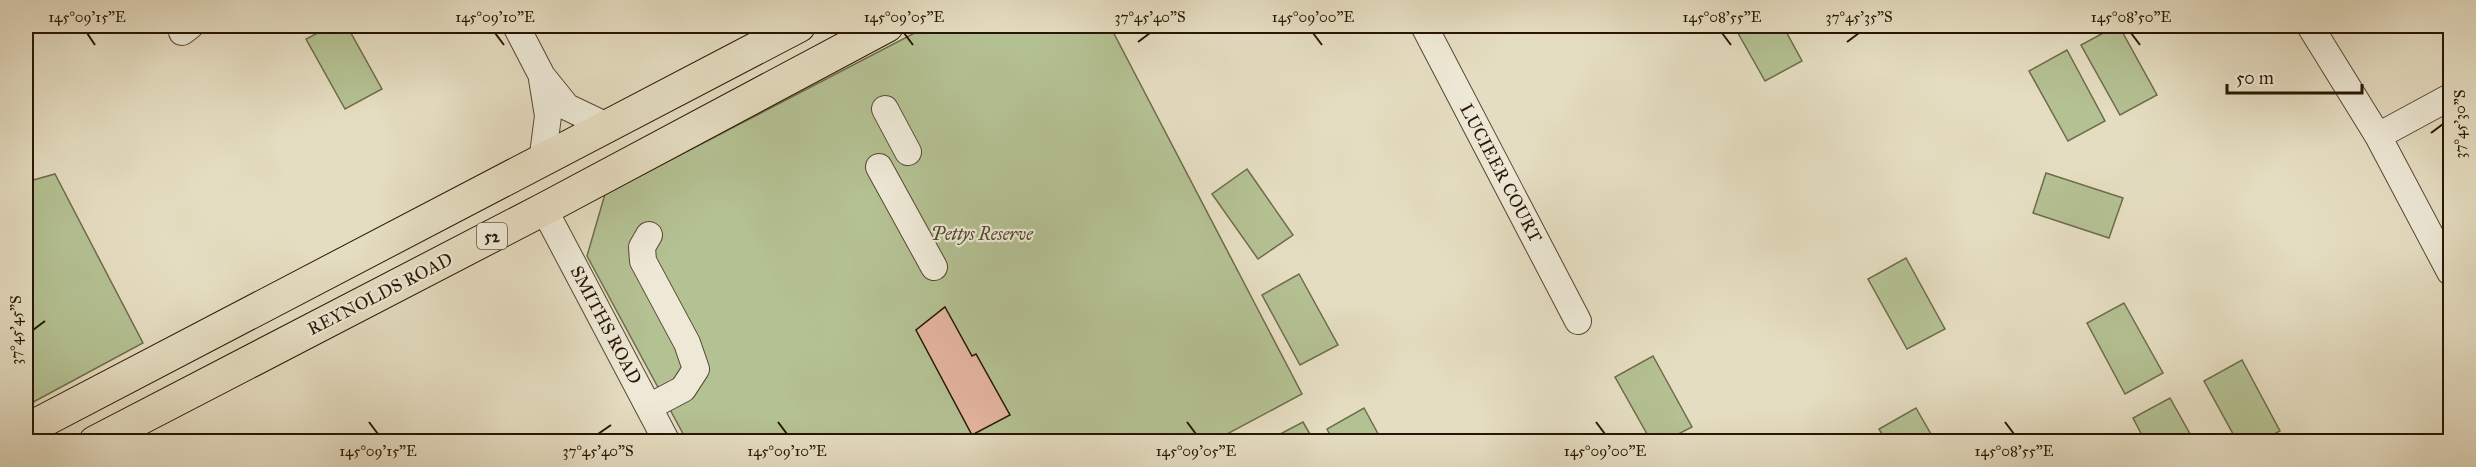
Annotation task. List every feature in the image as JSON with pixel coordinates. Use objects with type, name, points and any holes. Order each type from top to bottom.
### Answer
[{"type":"main road","name":"52","points":[[26,430],[799,26]]},
{"type":"main road","name":"REYNOLDS ROAD","points":[[95,441],[544,209],[886,26]]},
{"type":"main road","points":[[533,166],[544,209]]},
{"type":"street","points":[[516,26],[542,76],[567,107],[609,127]]},
{"type":"street","name":"LUCIEER COURT","points":[[1424,26],[1578,321]]},
{"type":"street","points":[[2310,26],[2378,136],[2451,272]]},
{"type":"street","points":[[533,166],[548,116],[542,76]]},
{"type":"street","points":[[2378,136],[2451,97]]},
{"type":"street","points":[[885,110],[908,152]]},
{"type":"street","points":[[879,167],[934,267]]},
{"type":"street","name":"SMITHS ROAD","points":[[544,209],[667,441]]},
{"type":"street","points":[[649,235],[642,247],[643,261],[687,343],[696,369],[683,389],[649,407]]},
{"type":"green space","points":[[331,26],[347,26],[382,89],[345,109],[306,39]]},
{"type":"green space","name":"Pettys Reserve","points":[[928,26],[1110,26],[1302,394],[1214,441],[687,441],[587,256],[605,194]]},
{"type":"green space","points":[[1734,26],[1783,26],[1802,61],[1765,81]]},
{"type":"green space","points":[[2119,26],[2157,95],[2120,115],[2081,45]]},
{"type":"green space","points":[[2067,50],[2105,121],[2068,141],[2029,71]]},
{"type":"green space","points":[[1247,169],[1293,235],[1258,259],[1212,194]]},
{"type":"green space","points":[[2046,173],[2123,198],[2109,238],[2033,213]]},
{"type":"green space","points":[[55,174],[143,343],[26,406],[26,182]]},
{"type":"green space","points":[[1906,258],[1945,329],[1907,349],[1868,279]]},
{"type":"green space","points":[[1299,274],[1338,345],[1300,365],[1262,295]]},
{"type":"green space","points":[[2124,303],[2163,373],[2125,394],[2087,323]]},
{"type":"green space","points":[[1653,356],[1692,427],[1665,441],[1651,441],[1615,377]]},
{"type":"green space","points":[[2242,360],[2280,431],[2261,441],[2237,441],[2204,381]]},
{"type":"green space","points":[[2170,398],[2194,441],[2145,441],[2133,418]]},
{"type":"green space","points":[[1364,408],[1382,441],[1333,441],[1327,429]]},
{"type":"green space","points":[[1916,408],[1935,441],[1886,441],[1879,429]]},
{"type":"green space","points":[[1303,422],[1314,441],[1267,441]]},
{"type":"building","points":[[945,307],[972,356],[976,354],[1010,415],[972,435],[916,330]]}]
